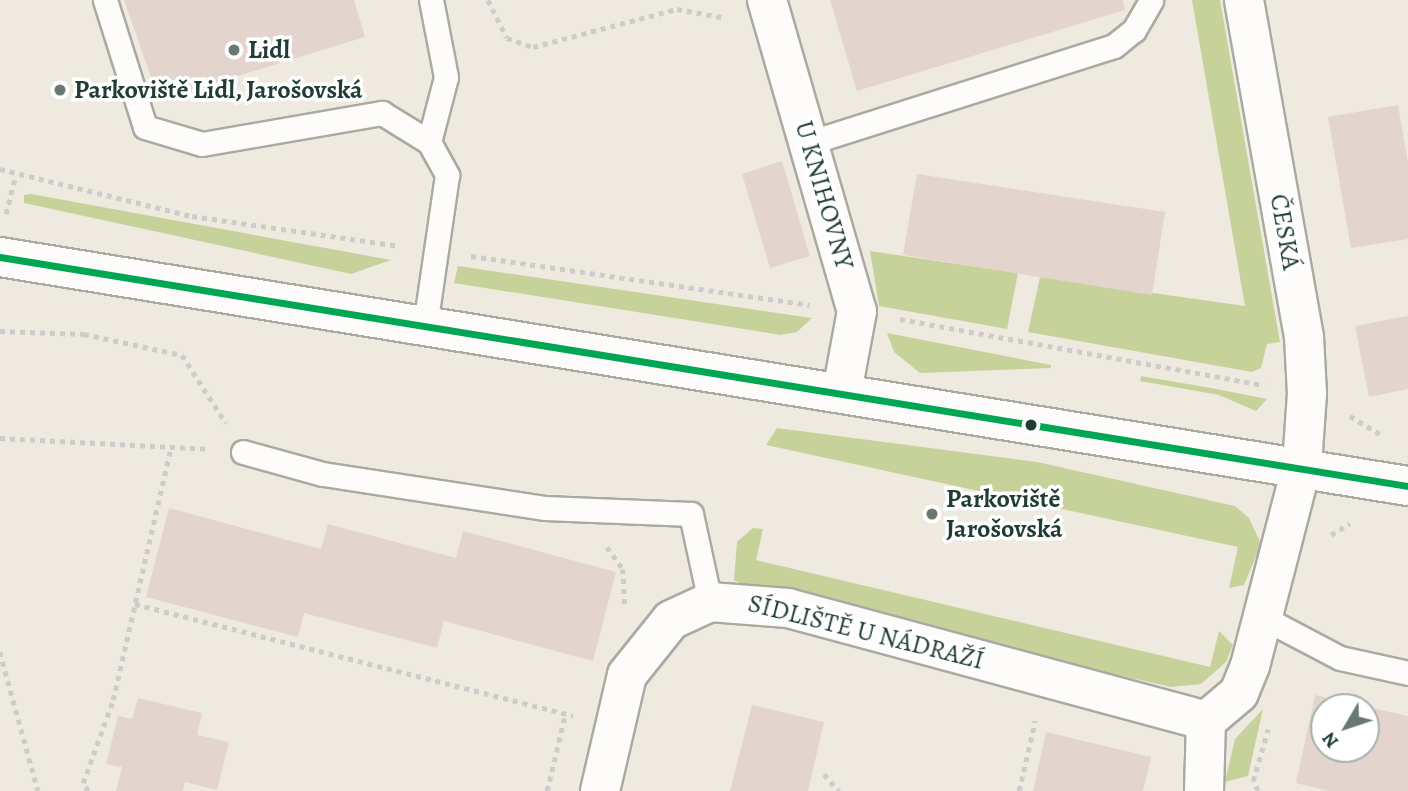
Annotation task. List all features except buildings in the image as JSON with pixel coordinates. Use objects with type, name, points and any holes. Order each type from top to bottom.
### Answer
[{"type":"street","name":"U KNIHOVNY","points":[[766,0],[858,311],[842,392]]},
{"type":"street","name":"ČESKÁ","points":[[1244,0],[1304,337],[1307,394],[1302,465]]},
{"type":"street","points":[[2,242],[425,326],[1302,465],[1408,486]]},
{"type":"street","points":[[1204,791],[1206,721],[1239,693],[1302,465]]},
{"type":"street","name":"SÍDLIŠTĚ U NÁDRAŽÍ","points":[[600,791],[627,675],[671,620],[710,601],[788,608],[1206,721]]},
{"type":"lane","points":[[105,0],[145,127],[201,144],[382,113],[429,142],[447,175],[441,252],[425,326]]},
{"type":"lane","points":[[429,142],[446,76],[431,0]]},
{"type":"lane","points":[[808,143],[1114,46],[1134,30],[1151,0]]},
{"type":"lane","points":[[243,452],[323,474],[545,508],[691,514],[710,601]]},
{"type":"lane","points":[[1260,616],[1340,658],[1408,673]]},
{"type":"path","points":[[488,0],[508,37],[533,47],[677,9],[734,21]]},
{"type":"path","points":[[0,169],[15,177],[192,216],[807,304]]},
{"type":"path","points":[[2,242],[15,177]]},
{"type":"path","points":[[858,311],[1307,394]]},
{"type":"path","points":[[0,331],[84,334],[182,355],[243,452]]},
{"type":"path","points":[[1343,408],[1357,425],[1395,440]]},
{"type":"path","points":[[0,438],[171,446],[113,699],[83,783],[88,791]]},
{"type":"path","points":[[1323,547],[1330,536],[1361,519]]},
{"type":"path","points":[[135,604],[565,715],[547,791]]},
{"type":"path","points":[[0,652],[38,791]]},
{"type":"path","points":[[1019,791],[1038,705]]},
{"type":"path","points":[[824,775],[839,791]]},
{"type":"path","points":[[1253,780],[1258,791]]},
{"type":"green space","points":[[1192,0],[1220,0],[1280,342],[1267,344],[1261,368],[1252,372],[1028,332],[1040,277],[1245,306]]},
{"type":"green space","points":[[31,194],[391,260],[351,274],[24,203],[24,195]]},
{"type":"green space","points":[[870,251],[1018,273],[1007,329],[879,306]]},
{"type":"green space","points":[[458,266],[812,318],[797,332],[781,335],[454,283]]},
{"type":"green space","points":[[887,333],[1051,365],[1051,368],[920,373],[894,352]]},
{"type":"green space","points":[[1141,376],[1267,399],[1256,411],[1219,395],[1140,381]]},
{"type":"green space","points":[[777,428],[1037,462],[1235,506],[1249,518],[1261,544],[1244,585],[1229,588],[1238,547],[766,445]]},
{"type":"green space","points":[[753,528],[763,529],[756,560],[1210,667],[1219,631],[1233,645],[1226,662],[1201,684],[1171,687],[758,594],[734,580],[737,542]]},
{"type":"green space","points":[[1263,709],[1248,776],[1225,782],[1235,739]]},
{"type":"transit line","points":[[0,257],[1408,486]]},
{"type":"place","name":"Lidl","points":[[234,50]]},
{"type":"place","name":"Parkoviště Lidl, Jarošovská","points":[[60,90]]},
{"type":"place","name":"Parkoviště Jarošovská","points":[[932,514]]}]
